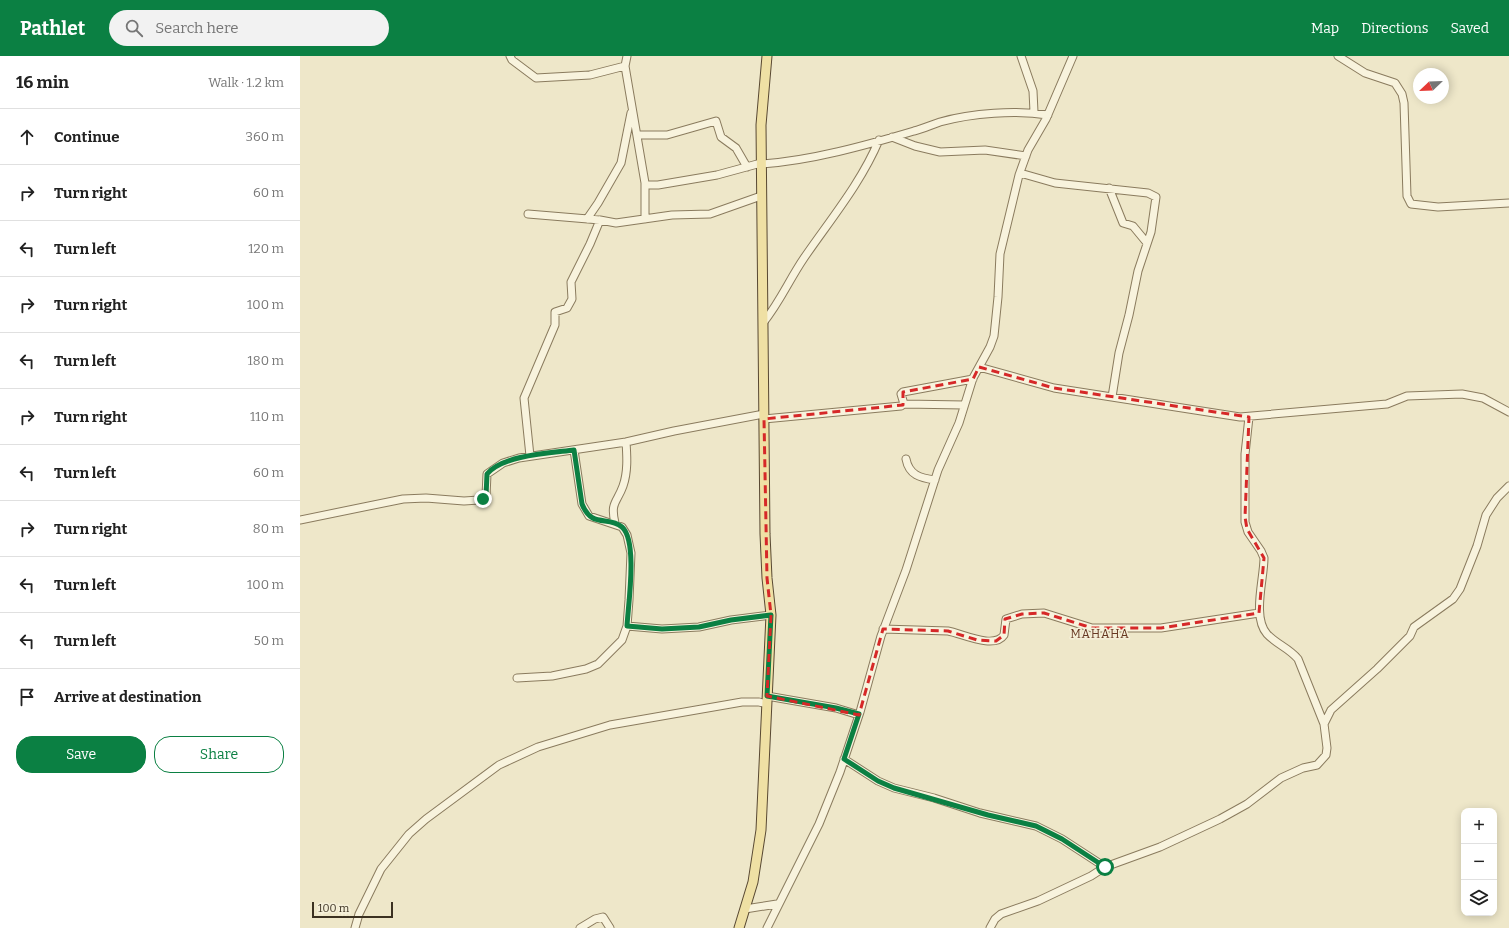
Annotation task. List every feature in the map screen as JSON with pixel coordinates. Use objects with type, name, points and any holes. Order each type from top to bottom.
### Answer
[{"type":"main road","points":[[739,928],[753,882],[757,860],[764,783],[771,615],[767,578],[765,534],[760,164],[761,124],[766,56]]},
{"type":"street","points":[[510,56],[512,60],[536,78],[590,75],[625,66]]},
{"type":"street","points":[[627,56],[625,66],[645,185],[645,219]]},
{"type":"street","points":[[1021,56],[1033,91],[1034,112]]},
{"type":"street","points":[[767,928],[777,904],[819,824],[840,772],[859,714],[883,629],[906,570],[935,480],[973,379],[990,347],[994,336],[1000,254],[1020,173],[1026,156],[1048,115],[1073,56]]},
{"type":"street","points":[[1338,56],[1365,73],[1395,83],[1398,87],[1404,103],[1407,196],[1411,204],[1438,208],[1509,203]]},
{"type":"street","points":[[587,219],[598,204],[621,163],[632,107]]},
{"type":"street","points":[[645,185],[652,186],[760,164],[781,163],[820,156],[915,131],[941,122],[976,116],[1027,111],[1048,115]]},
{"type":"street","points":[[637,135],[667,135],[716,121],[721,137],[736,148],[747,167]]},
{"type":"street","points":[[892,137],[915,146],[940,152],[985,150],[1026,156]]},
{"type":"street","points":[[763,323],[777,305],[800,264],[865,170],[879,140]]},
{"type":"street","points":[[1020,173],[1055,183],[1109,188],[1155,195],[1154,215],[1138,271],[1129,315],[1120,346],[1112,397]]},
{"type":"street","points":[[1109,188],[1124,223],[1133,226],[1147,243]]},
{"type":"street","points":[[528,214],[600,220],[616,223],[672,215],[710,214],[761,196]]},
{"type":"street","points":[[530,456],[524,398],[555,325],[555,312],[567,308],[572,299],[571,282],[600,220]]},
{"type":"street","points":[[980,367],[1054,388],[1190,410],[1249,417],[1387,404],[1407,396],[1456,394],[1483,398],[1509,412]]},
{"type":"street","points":[[904,404],[901,394],[903,392],[973,379]]},
{"type":"street","points":[[300,520],[404,499],[426,498],[464,501],[479,500],[486,496],[486,480],[490,471],[503,463],[530,456],[626,442],[674,431],[764,416],[904,404],[964,405]]},
{"type":"street","points":[[990,928],[995,919],[1001,914],[1038,901],[1091,876],[1105,867],[1160,847],[1220,819],[1247,804],[1281,778],[1297,770],[1318,764],[1326,755],[1327,748],[1324,724],[1298,659],[1292,652],[1265,632],[1261,624],[1259,613],[1264,558],[1247,529],[1245,517],[1245,454],[1249,417]]},
{"type":"street","points":[[614,523],[613,505],[623,486],[625,477],[627,458],[626,442]]},
{"type":"street","points":[[517,678],[552,676],[598,664],[622,640],[627,626],[631,553],[628,535],[622,527],[614,523],[598,520],[589,516],[585,512],[582,504],[574,450]]},
{"type":"street","points":[[906,459],[907,466],[912,474],[935,480]]},
{"type":"street","points":[[1324,724],[1331,710],[1377,669],[1410,636],[1414,627],[1453,600],[1460,588],[1477,546],[1486,515],[1497,498],[1509,486]]},
{"type":"street","points":[[883,629],[948,631],[977,640],[996,641],[1004,635],[1006,619],[1022,614],[1044,613],[1092,628],[1161,628],[1259,613]]},
{"type":"street","points":[[627,626],[662,629],[699,627],[731,620],[771,615]]},
{"type":"street","points":[[355,928],[359,914],[381,870],[390,856],[409,834],[490,772],[512,758],[538,747],[610,725],[742,702],[760,702],[767,700],[836,708],[859,714]]},
{"type":"street","points":[[844,759],[878,781],[894,788],[988,815],[1036,826],[1062,839],[1105,867]]},
{"type":"street","points":[[745,909],[777,904]]},
{"type":"street","points":[[580,928],[594,919],[603,917],[610,928]]},
{"type":"highlighted area","points":[[979,367],[1054,388],[1249,417],[1245,517],[1247,529],[1264,558],[1259,613],[1161,628],[1092,628],[1044,613],[1022,614],[1005,619],[1004,635],[996,641],[977,640],[948,631],[883,629],[859,715],[767,696],[771,615],[767,578],[764,419],[903,405],[903,392],[973,379]]},
{"type":"district","name":"MAHAHA","points":[[1100,634]]},
{"type":"route","points":[[483,499],[486,496],[487,490],[487,474],[495,467],[519,458],[574,450],[582,504],[585,512],[589,516],[598,520],[614,523],[622,527],[628,535],[631,553],[627,626],[662,629],[699,627],[731,620],[771,615],[767,696],[836,708],[859,714],[844,759],[878,781],[894,788],[920,796],[934,798],[980,813],[1032,824],[1047,830],[1105,867]]}]
